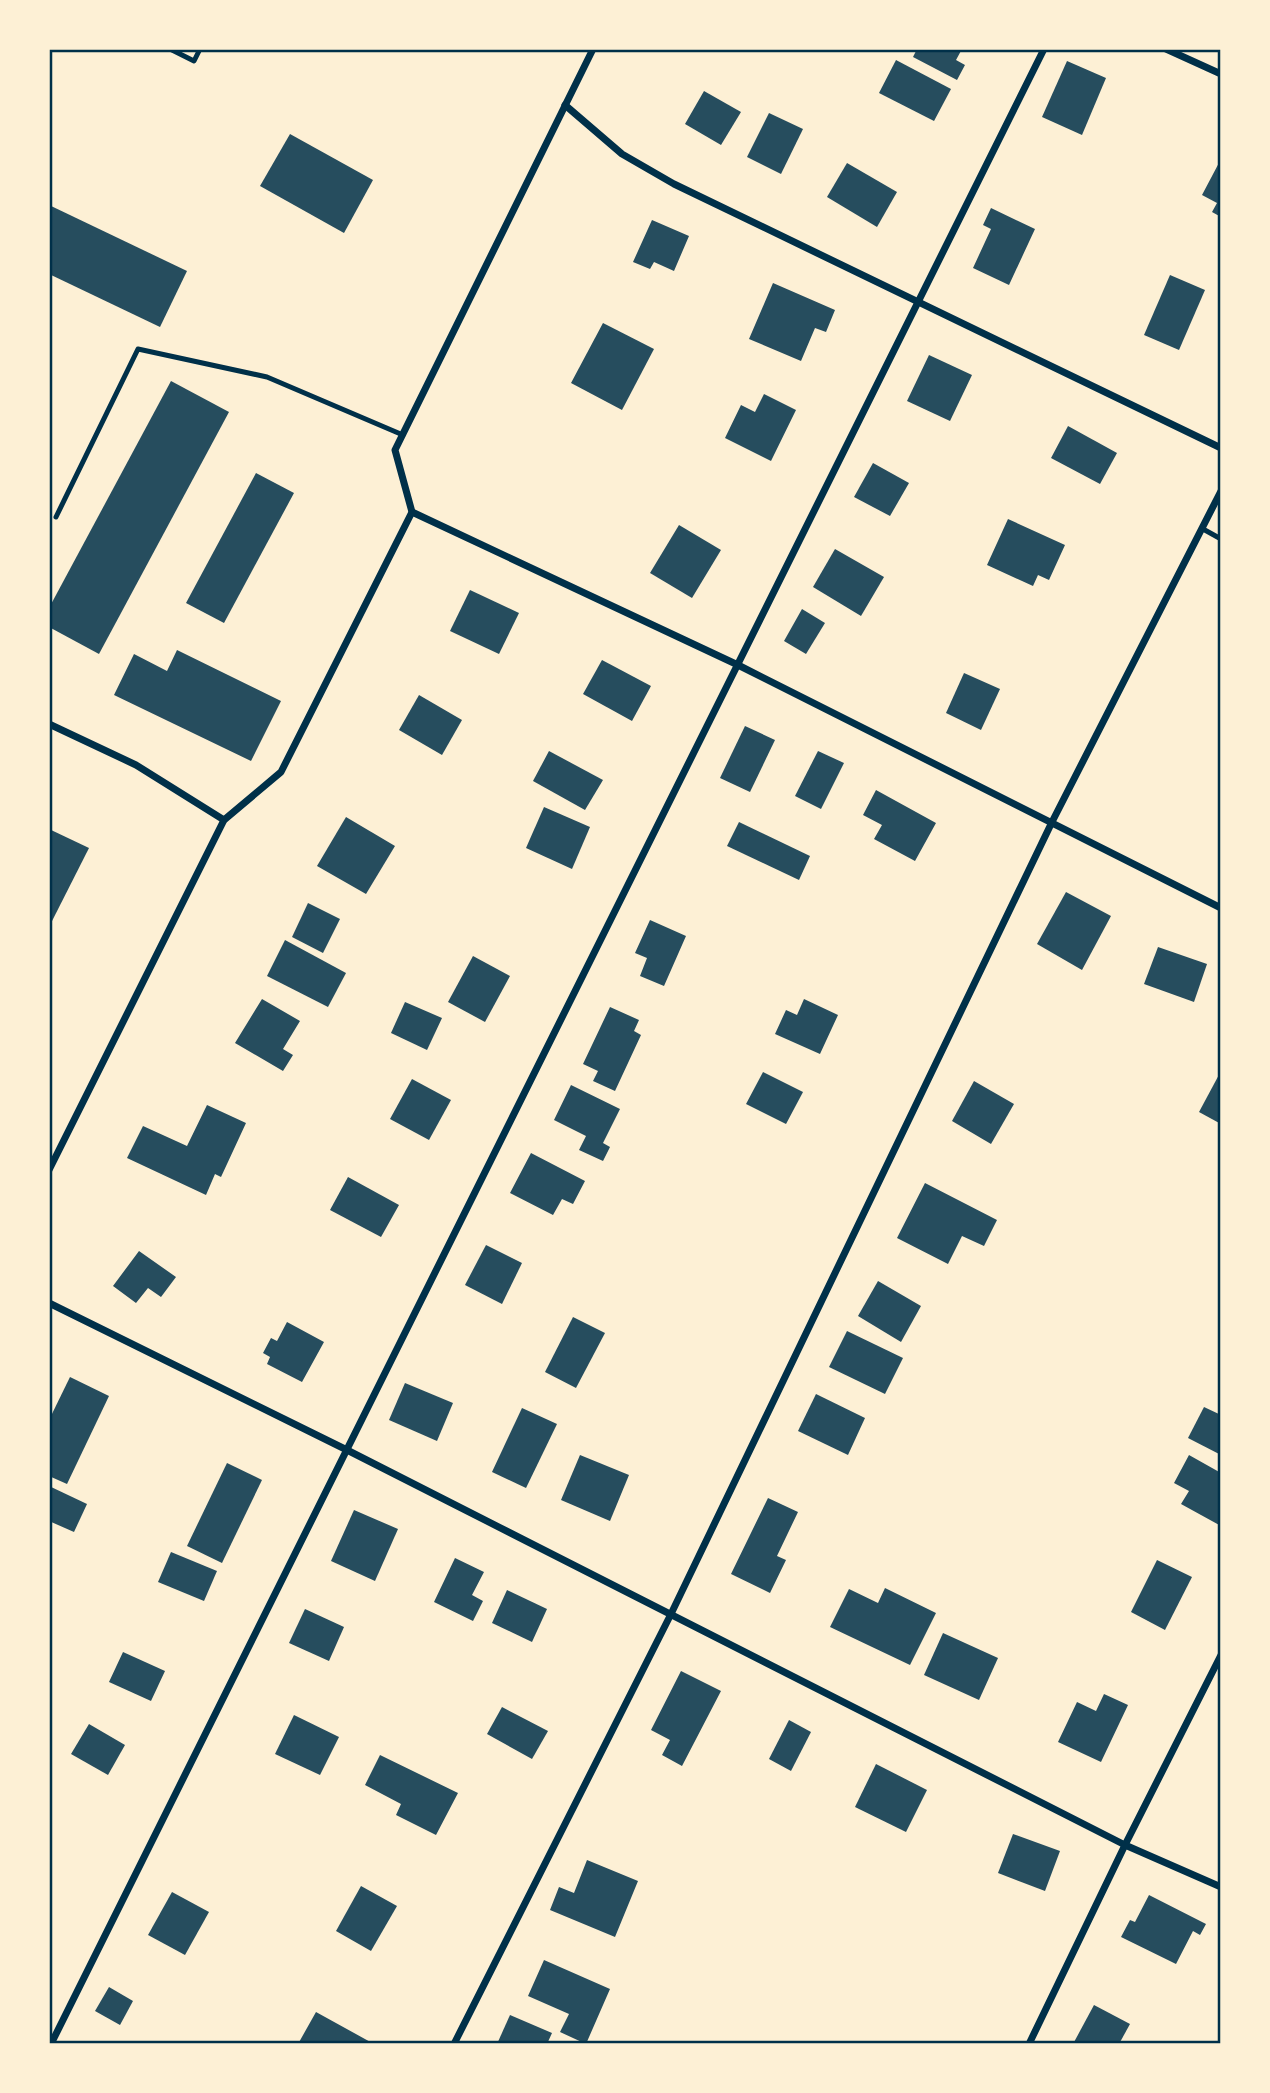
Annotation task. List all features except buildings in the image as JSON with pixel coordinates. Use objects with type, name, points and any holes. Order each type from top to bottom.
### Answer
[{"type":"street","points":[[49,1170],[224,820],[281,772],[412,512],[395,450],[593,49]]},
{"type":"street","points":[[51,2044],[1044,49]]},
{"type":"street","points":[[1166,49],[1221,74]]},
{"type":"street","points":[[565,105],[622,154],[674,184],[1221,448]]},
{"type":"street","points":[[454,2044],[671,1614],[1052,822],[1221,491]]},
{"type":"street","points":[[412,512],[738,665],[1221,908]]},
{"type":"street","points":[[49,724],[136,765],[224,820]]},
{"type":"street","points":[[49,1303],[347,1450],[1125,1845],[1221,1887]]},
{"type":"street","points":[[1030,2044],[1125,1845],[1221,1655]]},
{"type":"lane","points":[[170,49],[194,61],[200,49]]},
{"type":"lane","points":[[56,517],[138,349],[267,377],[403,435]]},
{"type":"lane","points":[[1203,529],[1221,539]]}]
